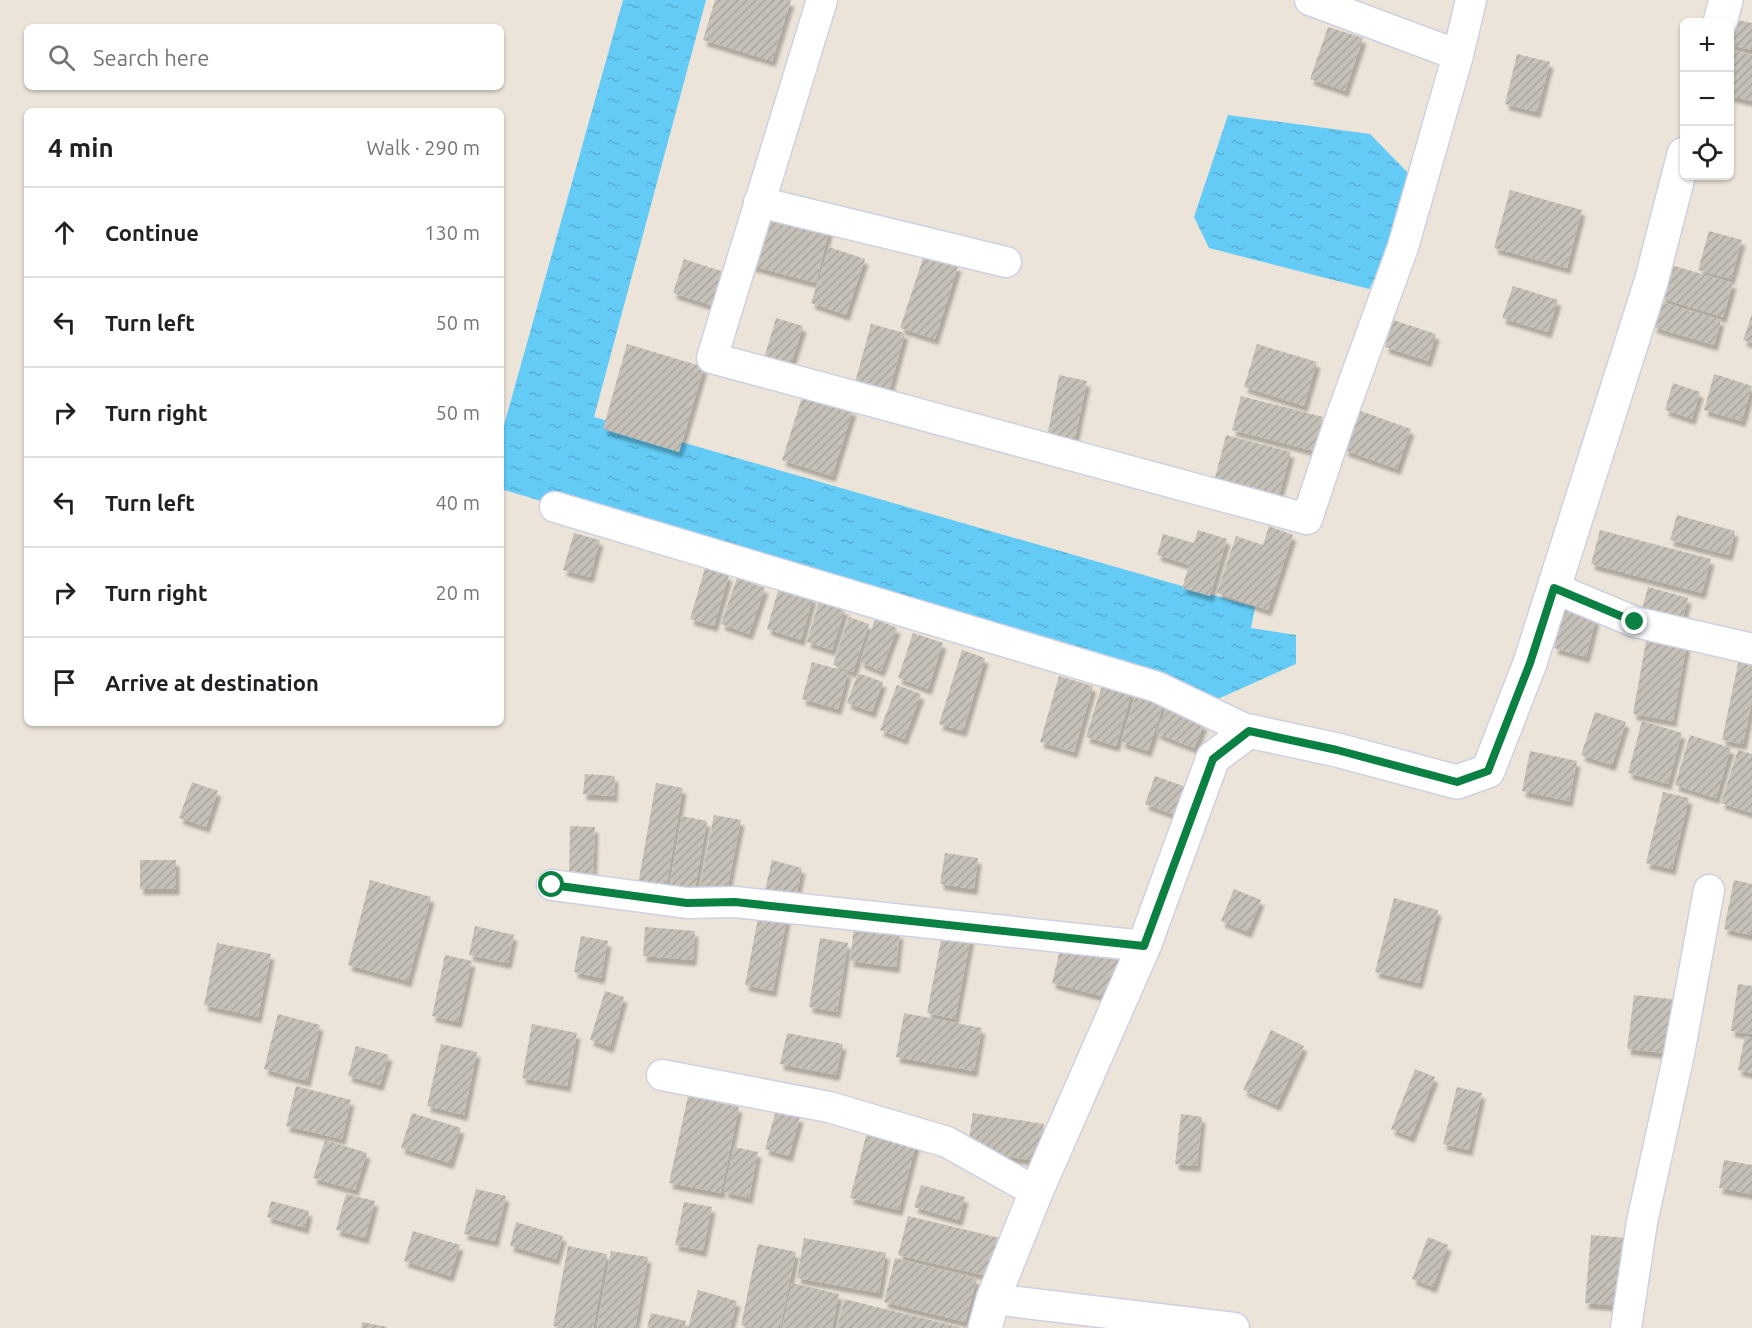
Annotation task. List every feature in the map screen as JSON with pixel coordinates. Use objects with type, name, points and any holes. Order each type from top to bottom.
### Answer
[{"type":"street","points":[[822,0],[712,358],[1307,519],[1339,423],[1404,247],[1458,55],[1471,0]]},
{"type":"street","points":[[1310,0],[1458,55]]},
{"type":"street","points":[[1721,18],[1726,0]]},
{"type":"street","points":[[555,507],[1157,687],[1249,731],[1337,750],[1457,782],[1488,771],[1530,663],[1651,282],[1680,170]]},
{"type":"street","points":[[759,202],[1006,262]]},
{"type":"street","points":[[1554,588],[1635,622],[1752,649]]},
{"type":"street","points":[[1234,1328],[989,1313],[1036,1192],[1144,946],[1213,759],[1249,731]]},
{"type":"street","points":[[552,885],[687,903],[735,902],[1144,946]]},
{"type":"street","points":[[1626,1328],[1642,1222],[1679,1054],[1709,890]]},
{"type":"street","points":[[662,1075],[829,1107],[947,1143],[1036,1192]]},
{"type":"water","points":[[623,0],[706,0],[594,417],[1255,607],[1251,628],[1296,635],[1296,664],[1211,702],[504,490],[504,425]]},
{"type":"water","points":[[1228,115],[1370,134],[1410,175],[1398,236],[1369,289],[1209,248],[1194,217]]},
{"type":"building","points":[[715,0],[791,0],[772,61],[703,40]]},
{"type":"building","points":[[1734,19],[1752,23],[1752,50],[1734,46]]},
{"type":"building","points":[[1328,27],[1363,38],[1345,91],[1310,79]]},
{"type":"building","points":[[1734,51],[1752,55],[1752,101],[1734,97]]},
{"type":"building","points":[[1517,54],[1550,62],[1537,112],[1505,104]]},
{"type":"building","points":[[1510,190],[1582,210],[1567,268],[1494,248]]},
{"type":"building","points":[[761,208],[830,226],[816,283],[746,264]]},
{"type":"building","points":[[1709,231],[1742,240],[1731,279],[1698,270]]},
{"type":"building","points":[[829,247],[865,259],[846,315],[811,303]]},
{"type":"building","points":[[924,255],[958,266],[935,339],[900,328]]},
{"type":"building","points":[[684,259],[724,272],[713,306],[673,293]]},
{"type":"building","points":[[1671,265],[1733,283],[1723,317],[1661,298]]},
{"type":"building","points":[[1513,286],[1558,300],[1548,332],[1502,318]]},
{"type":"building","points":[[1661,302],[1721,320],[1714,345],[1653,327]]},
{"type":"building","points":[[1752,314],[1752,343],[1743,340]]},
{"type":"building","points":[[776,318],[803,326],[789,370],[763,362]]},
{"type":"building","points":[[1393,320],[1436,334],[1428,361],[1385,347]]},
{"type":"building","points":[[871,324],[905,333],[887,399],[853,390]]},
{"type":"building","points":[[627,344],[704,367],[679,452],[603,429]]},
{"type":"building","points":[[1257,344],[1317,362],[1304,406],[1244,387]]},
{"type":"building","points":[[1714,374],[1752,386],[1742,421],[1704,410]]},
{"type":"building","points":[[1059,375],[1087,381],[1073,448],[1046,442]]},
{"type":"building","points":[[1673,383],[1700,392],[1692,419],[1665,410]]},
{"type":"building","points":[[803,394],[853,410],[832,476],[782,460]]},
{"type":"building","points":[[1241,396],[1323,417],[1314,451],[1232,430]]},
{"type":"building","points":[[1358,410],[1411,429],[1397,469],[1344,450]]},
{"type":"building","points":[[1226,435],[1291,452],[1279,495],[1215,478]]},
{"type":"building","points":[[1677,515],[1735,531],[1729,555],[1670,540]]},
{"type":"building","points":[[1269,526],[1293,535],[1268,610],[1217,593],[1236,536],[1263,545]]},
{"type":"building","points":[[1198,530],[1227,539],[1210,596],[1182,588],[1189,565],[1157,555],[1163,534],[1194,543]]},
{"type":"building","points":[[1600,530],[1711,559],[1702,593],[1591,564]]},
{"type":"building","points":[[574,533],[600,540],[590,577],[563,570]]},
{"type":"building","points":[[705,568],[729,575],[714,626],[690,619]]},
{"type":"building","points":[[737,578],[765,588],[749,634],[721,624]]},
{"type":"building","points":[[779,587],[813,597],[801,640],[767,629]]},
{"type":"building","points":[[1648,587],[1688,598],[1681,624],[1641,613]]},
{"type":"building","points":[[819,601],[845,609],[832,650],[807,642]]},
{"type":"building","points":[[1564,610],[1596,618],[1586,657],[1554,648]]},
{"type":"building","points":[[849,617],[869,624],[853,672],[833,665]]},
{"type":"building","points":[[875,619],[897,628],[881,671],[860,662]]},
{"type":"building","points":[[1648,630],[1688,637],[1673,721],[1633,714]]},
{"type":"building","points":[[913,633],[943,643],[928,689],[898,678]]},
{"type":"building","points":[[962,650],[985,658],[963,731],[939,724]]},
{"type":"building","points":[[1739,659],[1752,662],[1752,702],[1743,744],[1722,740]]},
{"type":"building","points":[[812,662],[848,672],[838,709],[802,699]]},
{"type":"building","points":[[858,673],[883,682],[872,712],[847,703]]},
{"type":"building","points":[[1059,676],[1093,686],[1074,752],[1040,742]]},
{"type":"building","points":[[1103,682],[1132,691],[1116,746],[1086,737]]},
{"type":"building","points":[[897,685],[921,694],[904,739],[880,730]]},
{"type":"building","points":[[1136,695],[1164,703],[1148,751],[1121,742]]},
{"type":"building","points":[[1166,709],[1204,724],[1194,748],[1156,733]]},
{"type":"building","points":[[1595,712],[1626,722],[1612,765],[1581,755]]},
{"type":"building","points":[[1642,721],[1682,733],[1668,784],[1628,773]]},
{"type":"building","points":[[1690,735],[1731,748],[1716,798],[1675,785]]},
{"type":"building","points":[[1738,750],[1752,754],[1752,813],[1721,803]]},
{"type":"building","points":[[1530,751],[1577,761],[1569,801],[1522,791]]},
{"type":"building","points":[[585,774],[615,776],[614,796],[583,794]]},
{"type":"building","points":[[1155,776],[1189,788],[1178,816],[1145,804]]},
{"type":"building","points":[[192,782],[218,791],[206,827],[179,818]]},
{"type":"building","points":[[656,783],[683,788],[666,888],[638,884]]},
{"type":"building","points":[[1663,792],[1689,798],[1672,869],[1646,863]]},
{"type":"building","points":[[714,815],[741,820],[726,896],[699,891]]},
{"type":"building","points":[[682,816],[707,821],[694,894],[669,889]]},
{"type":"building","points":[[570,826],[595,827],[593,879],[569,878]]},
{"type":"building","points":[[945,853],[978,858],[974,889],[940,884]]},
{"type":"building","points":[[140,860],[176,860],[176,889],[140,889]]},
{"type":"building","points":[[772,860],[802,868],[795,902],[764,894]]},
{"type":"building","points":[[370,880],[431,897],[408,981],[348,965]]},
{"type":"building","points":[[1734,880],[1752,884],[1751,935],[1724,929]]},
{"type":"building","points":[[1234,889],[1261,900],[1248,932],[1221,921]]},
{"type":"building","points":[[1394,898],[1438,910],[1419,983],[1375,972]]},
{"type":"building","points":[[759,913],[787,918],[773,991],[745,985]]},
{"type":"building","points":[[475,926],[514,935],[508,963],[469,955]]},
{"type":"building","points":[[645,927],[695,931],[693,960],[643,956]]},
{"type":"building","points":[[854,927],[900,933],[896,967],[850,961]]},
{"type":"building","points":[[943,930],[971,936],[955,1019],[927,1013]]},
{"type":"building","points":[[581,936],[608,941],[601,978],[574,972]]},
{"type":"building","points":[[820,938],[848,943],[837,1012],[809,1007]]},
{"type":"building","points":[[1062,941],[1120,955],[1109,998],[1052,983]]},
{"type":"building","points":[[217,943],[271,954],[258,1017],[204,1005]]},
{"type":"building","points":[[445,955],[472,961],[458,1022],[432,1016]]},
{"type":"building","points":[[1738,984],[1752,986],[1752,1034],[1731,1031]]},
{"type":"building","points":[[605,991],[624,997],[610,1047],[590,1040]]},
{"type":"building","points":[[1634,995],[1680,1000],[1673,1054],[1627,1049]]},
{"type":"building","points":[[904,1013],[982,1028],[974,1071],[896,1057]]},
{"type":"building","points":[[278,1014],[320,1025],[307,1081],[264,1069]]},
{"type":"building","points":[[532,1024],[577,1033],[567,1086],[522,1078]]},
{"type":"building","points":[[1271,1030],[1304,1046],[1277,1105],[1243,1090]]},
{"type":"building","points":[[787,1033],[843,1044],[836,1075],[780,1064]]},
{"type":"building","points":[[1745,1036],[1752,1038],[1752,1073],[1738,1070]]},
{"type":"building","points":[[441,1044],[477,1052],[464,1115],[427,1106]]},
{"type":"building","points":[[356,1046],[389,1055],[380,1085],[348,1076]]},
{"type":"building","points":[[1415,1069],[1435,1077],[1411,1137],[1391,1129]]},
{"type":"building","points":[[296,1086],[351,1100],[342,1139],[286,1126]]},
{"type":"building","points":[[1457,1087],[1482,1093],[1469,1150],[1443,1144]]},
{"type":"building","points":[[688,1096],[739,1107],[721,1193],[669,1183]]},
{"type":"building","points":[[776,1110],[800,1117],[789,1156],[765,1149]]},
{"type":"building","points":[[412,1113],[461,1128],[450,1163],[401,1148]]},
{"type":"building","points":[[973,1113],[1044,1124],[1038,1161],[967,1151]]},
{"type":"building","points":[[1181,1114],[1202,1117],[1197,1166],[1175,1164]]},
{"type":"building","points":[[868,1128],[917,1140],[899,1210],[850,1198]]},
{"type":"building","points":[[325,1140],[367,1153],[355,1190],[313,1178]]},
{"type":"building","points":[[734,1147],[758,1152],[749,1198],[724,1192]]},
{"type":"building","points":[[1724,1160],[1752,1165],[1752,1194],[1719,1188]]},
{"type":"building","points":[[921,1185],[965,1197],[959,1220],[914,1207]]},
{"type":"building","points":[[476,1189],[506,1196],[495,1241],[464,1234]]},
{"type":"building","points":[[346,1194],[375,1201],[365,1238],[336,1230]]},
{"type":"building","points":[[271,1201],[309,1211],[305,1228],[267,1217]]},
{"type":"building","points":[[684,1202],[712,1207],[703,1251],[675,1245]]},
{"type":"building","points":[[908,1216],[1000,1238],[991,1277],[898,1255]]},
{"type":"building","points":[[516,1222],[563,1236],[556,1259],[510,1246]]},
{"type":"building","points":[[413,1231],[460,1245],[450,1276],[404,1261]]},
{"type":"building","points":[[1591,1235],[1628,1238],[1620,1306],[1585,1303]]},
{"type":"building","points":[[1428,1237],[1448,1245],[1433,1287],[1412,1279]]},
{"type":"building","points":[[804,1238],[886,1253],[879,1293],[797,1278]]},
{"type":"building","points":[[758,1244],[796,1252],[780,1328],[752,1328],[741,1325]]},
{"type":"building","points":[[568,1246],[607,1254],[593,1328],[553,1326]]},
{"type":"building","points":[[611,1251],[648,1257],[635,1328],[597,1328]]},
{"type":"building","points":[[895,1258],[977,1279],[965,1322],[884,1302]]},
{"type":"building","points":[[792,1283],[839,1294],[832,1328],[782,1328]]},
{"type":"building","points":[[698,1290],[737,1301],[730,1328],[688,1328]]},
{"type":"building","points":[[844,1299],[959,1327],[959,1328],[837,1328]]},
{"type":"building","points":[[651,1313],[686,1321],[684,1328],[647,1328]]},
{"type":"building","points":[[362,1322],[387,1327],[387,1328],[361,1328]]},
{"type":"route","points":[[552,885],[687,903],[735,902],[1144,946],[1213,759],[1249,731],[1337,750],[1457,782],[1488,771],[1530,663],[1554,588],[1635,622]]}]
